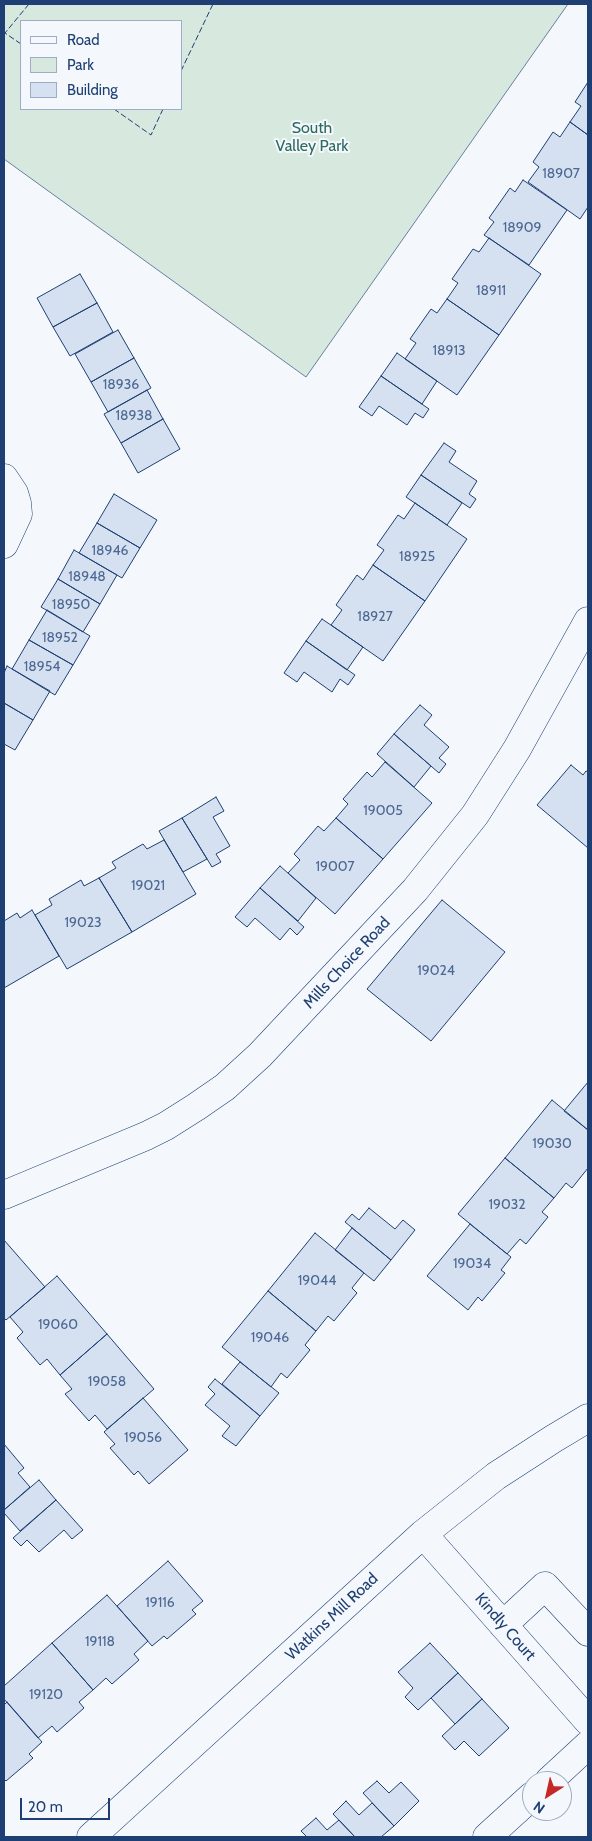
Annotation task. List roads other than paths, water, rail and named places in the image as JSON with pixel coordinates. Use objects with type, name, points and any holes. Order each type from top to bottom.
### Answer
[{"type":"street","points":[[4,478],[14,492],[18,514],[4,544]]},
{"type":"street","name":"Mills Choice Road","points":[[4,1195],[166,1126],[196,1108],[225,1087],[260,1055],[415,890],[475,815],[517,749],[588,621]]},
{"type":"street","name":"Watkins Mill Road","points":[[91,1837],[423,1534],[496,1476],[552,1438],[588,1418]]},
{"type":"street","name":"Kindly Court","points":[[423,1534],[588,1721]]},
{"type":"street","points":[[503,1625],[545,1586],[588,1632]]},
{"type":"street","points":[[560,1771],[588,1744]]},
{"type":"street","points":[[487,1837],[522,1805]]},
{"type":"park label","name":"South Valley Park","points":[[312,137]]}]
